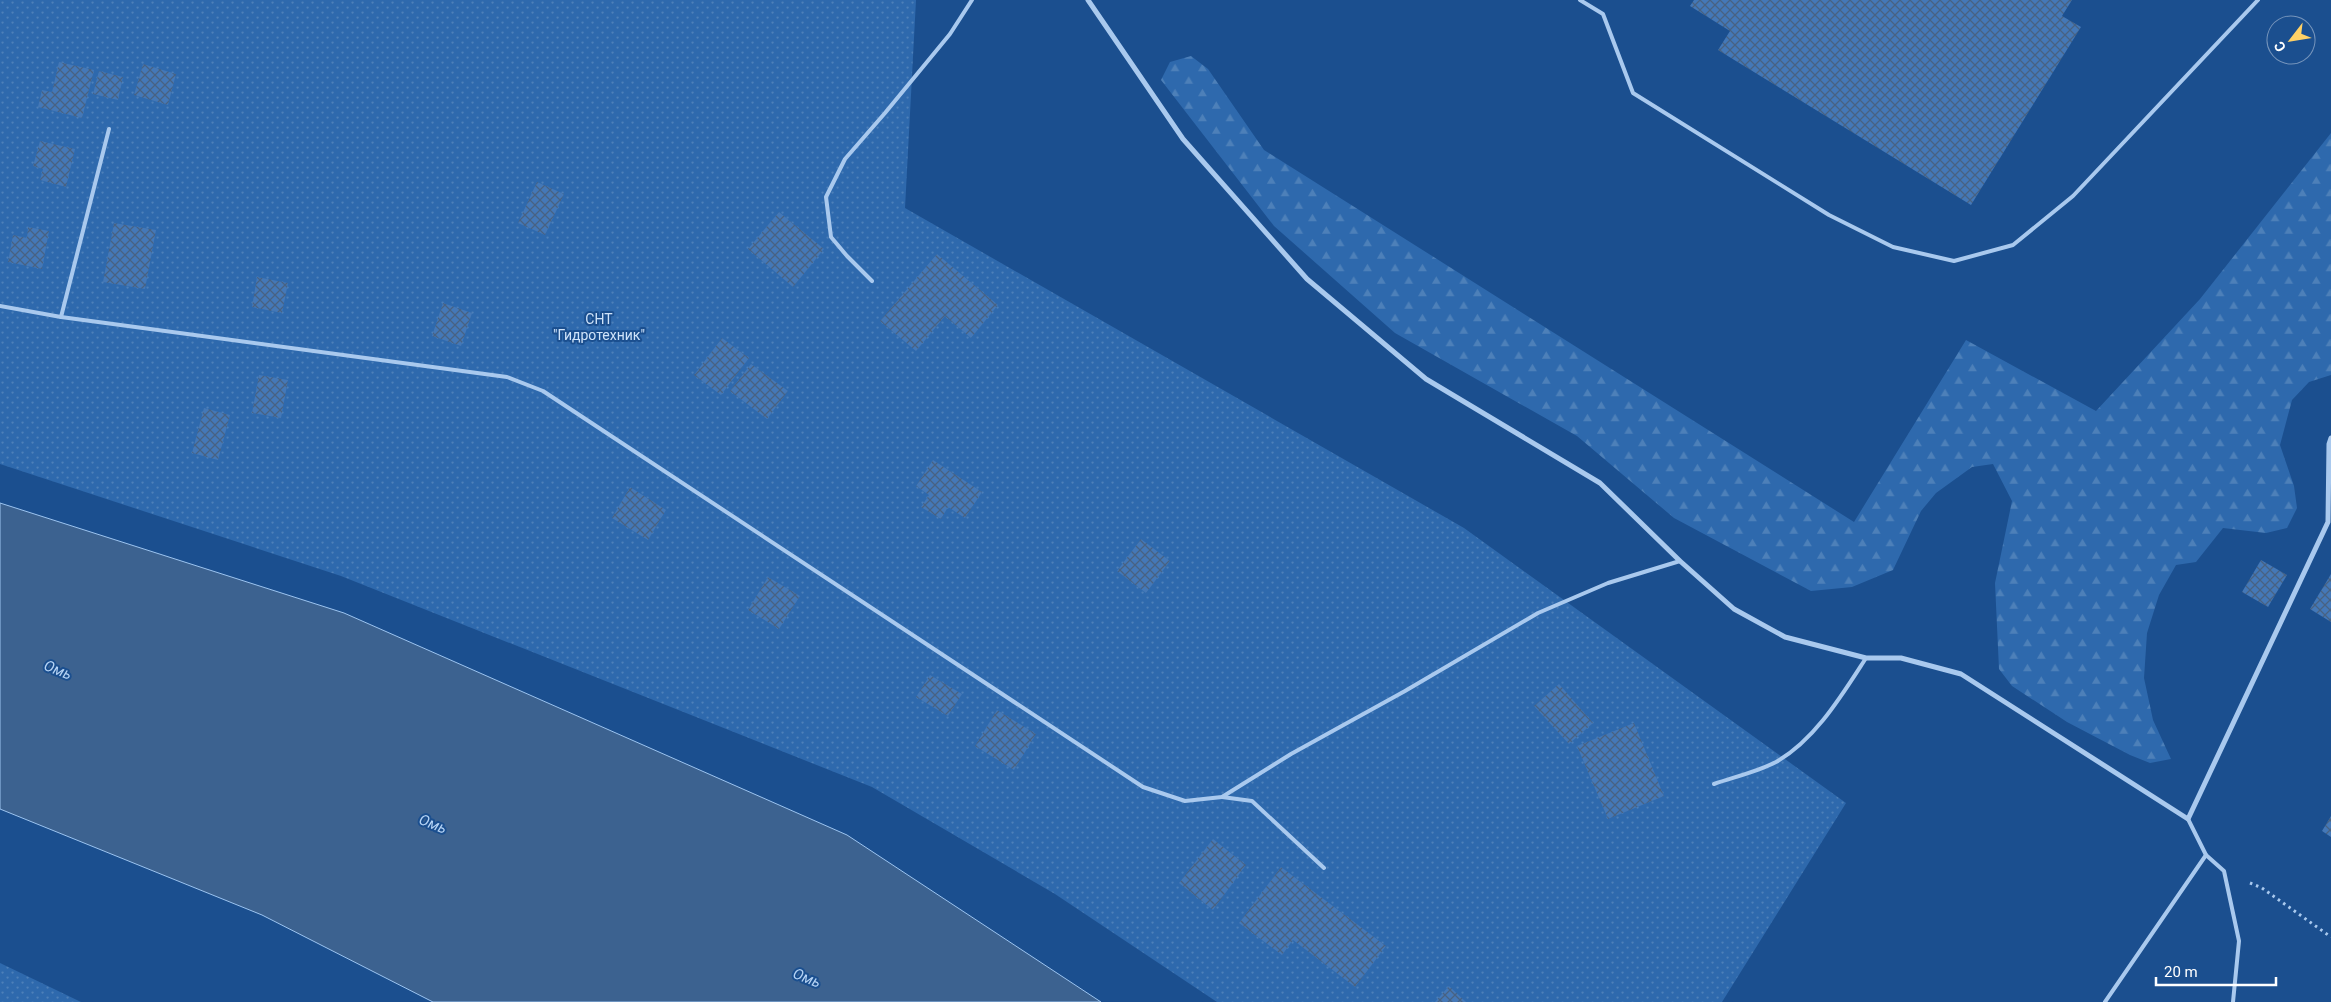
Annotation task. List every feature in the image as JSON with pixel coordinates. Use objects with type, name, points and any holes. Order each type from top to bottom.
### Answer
[{"type":"street","points":[[1088,0],[1183,139],[1307,279],[1426,379],[1600,483],[1680,561],[1734,609],[1785,637],[1866,658],[1901,658],[1962,674],[2188,819],[2330,523],[2329,444],[2331,438]]},
{"type":"lane","points":[[872,281],[831,237],[826,197],[845,159],[885,114],[950,34],[972,0]]},
{"type":"lane","points":[[1580,0],[1603,14],[1632,93],[1828,215],[1894,247],[1954,261],[2013,245],[2073,196],[2258,0]]},
{"type":"lane","points":[[61,318],[109,129]]},
{"type":"lane","points":[[0,306],[61,318],[507,377],[543,391],[1143,786],[1185,801],[1222,797],[1252,801],[1324,868]]},
{"type":"lane","points":[[1222,797],[1290,754],[1405,691],[1538,613],[1608,584],[1680,561]]},
{"type":"lane","points":[[1714,784],[1776,762],[1812,733],[1842,695],[1866,658]]},
{"type":"lane","points":[[2188,819],[2206,855],[2224,871],[2238,941],[2233,1002]]},
{"type":"lane","points":[[2105,1002],[2206,855]]},
{"type":"path","points":[[2224,871],[2262,888],[2331,937]]},
{"type":"green space","name":"СНТ \"Гидротехник\"","points":[[0,0],[916,0],[905,208],[1464,528],[1846,803],[1722,1002],[1217,1002],[1055,894],[872,787],[341,576],[0,464]]},
{"type":"green space","points":[[1191,56],[1208,69],[1264,150],[1854,522],[1966,340],[2096,411],[2200,299],[2331,133],[2331,375],[2309,382],[2292,400],[2280,445],[2294,486],[2297,508],[2287,528],[2266,533],[2223,528],[2196,562],[2176,565],[2159,595],[2147,633],[2144,678],[2153,720],[2171,759],[2150,763],[2130,755],[2067,722],[2012,686],[1999,669],[1995,583],[2012,501],[1993,464],[1972,467],[1936,493],[1921,511],[1893,570],[1852,587],[1811,591],[1674,518],[1577,436],[1395,333],[1274,226],[1161,80],[1170,62]]},
{"type":"green space","points":[[0,963],[81,1002],[0,1002]]},
{"type":"water","name":"Омь","points":[[0,503],[344,613],[847,835],[1101,1002],[433,1002],[262,915],[0,809]]},
{"type":"building","points":[[1694,0],[2072,0],[2062,16],[2081,27],[1971,205],[1718,50],[1730,31],[1690,6]]},
{"type":"building","points":[[59,62],[94,70],[82,118],[38,107],[42,90],[52,92]]},
{"type":"building","points":[[143,64],[176,74],[168,105],[134,95]]},
{"type":"building","points":[[99,71],[123,77],[118,100],[93,94]]},
{"type":"building","points":[[40,141],[75,149],[66,187],[40,180],[43,169],[33,166]]},
{"type":"building","points":[[537,182],[564,194],[545,235],[518,223]]},
{"type":"building","points":[[779,212],[824,249],[793,287],[748,249]]},
{"type":"building","points":[[114,223],[156,230],[145,289],[103,282]]},
{"type":"building","points":[[28,227],[49,231],[42,269],[8,262],[13,235],[27,238]]},
{"type":"building","points":[[937,254],[998,305],[971,338],[945,316],[916,351],[880,321]]},
{"type":"building","points":[[257,277],[288,283],[282,313],[252,307]]},
{"type":"building","points":[[443,303],[472,313],[461,346],[432,336]]},
{"type":"building","points":[[722,338],[749,358],[721,395],[694,375]]},
{"type":"building","points":[[751,364],[788,391],[767,419],[730,391]]},
{"type":"building","points":[[259,375],[288,380],[281,418],[252,413]]},
{"type":"building","points":[[204,408],[230,415],[218,460],[192,453]]},
{"type":"building","points":[[933,460],[982,492],[965,518],[948,507],[941,519],[921,507],[929,495],[916,486]]},
{"type":"building","points":[[630,487],[666,510],[648,540],[612,518]]},
{"type":"building","points":[[1141,539],[1170,561],[1146,593],[1117,571]]},
{"type":"building","points":[[2261,560],[2287,575],[2268,607],[2242,592]]},
{"type":"building","points":[[2331,574],[2331,622],[2310,609]]},
{"type":"building","points":[[768,577],[800,596],[779,629],[748,610]]},
{"type":"building","points":[[930,675],[962,694],[948,716],[916,697]]},
{"type":"building","points":[[1559,684],[1593,723],[1569,744],[1534,706]]},
{"type":"building","points":[[997,710],[1036,734],[1014,770],[975,746]]},
{"type":"building","points":[[1634,723],[1664,796],[1608,819],[1577,746]]},
{"type":"building","points":[[2331,816],[2331,837],[2322,831]]},
{"type":"building","points":[[1213,839],[1246,865],[1213,910],[1179,883]]},
{"type":"building","points":[[1281,867],[1386,946],[1355,987],[1293,940],[1282,955],[1239,923]]},
{"type":"building","points":[[1449,986],[1466,1002],[1435,1002]]}]
